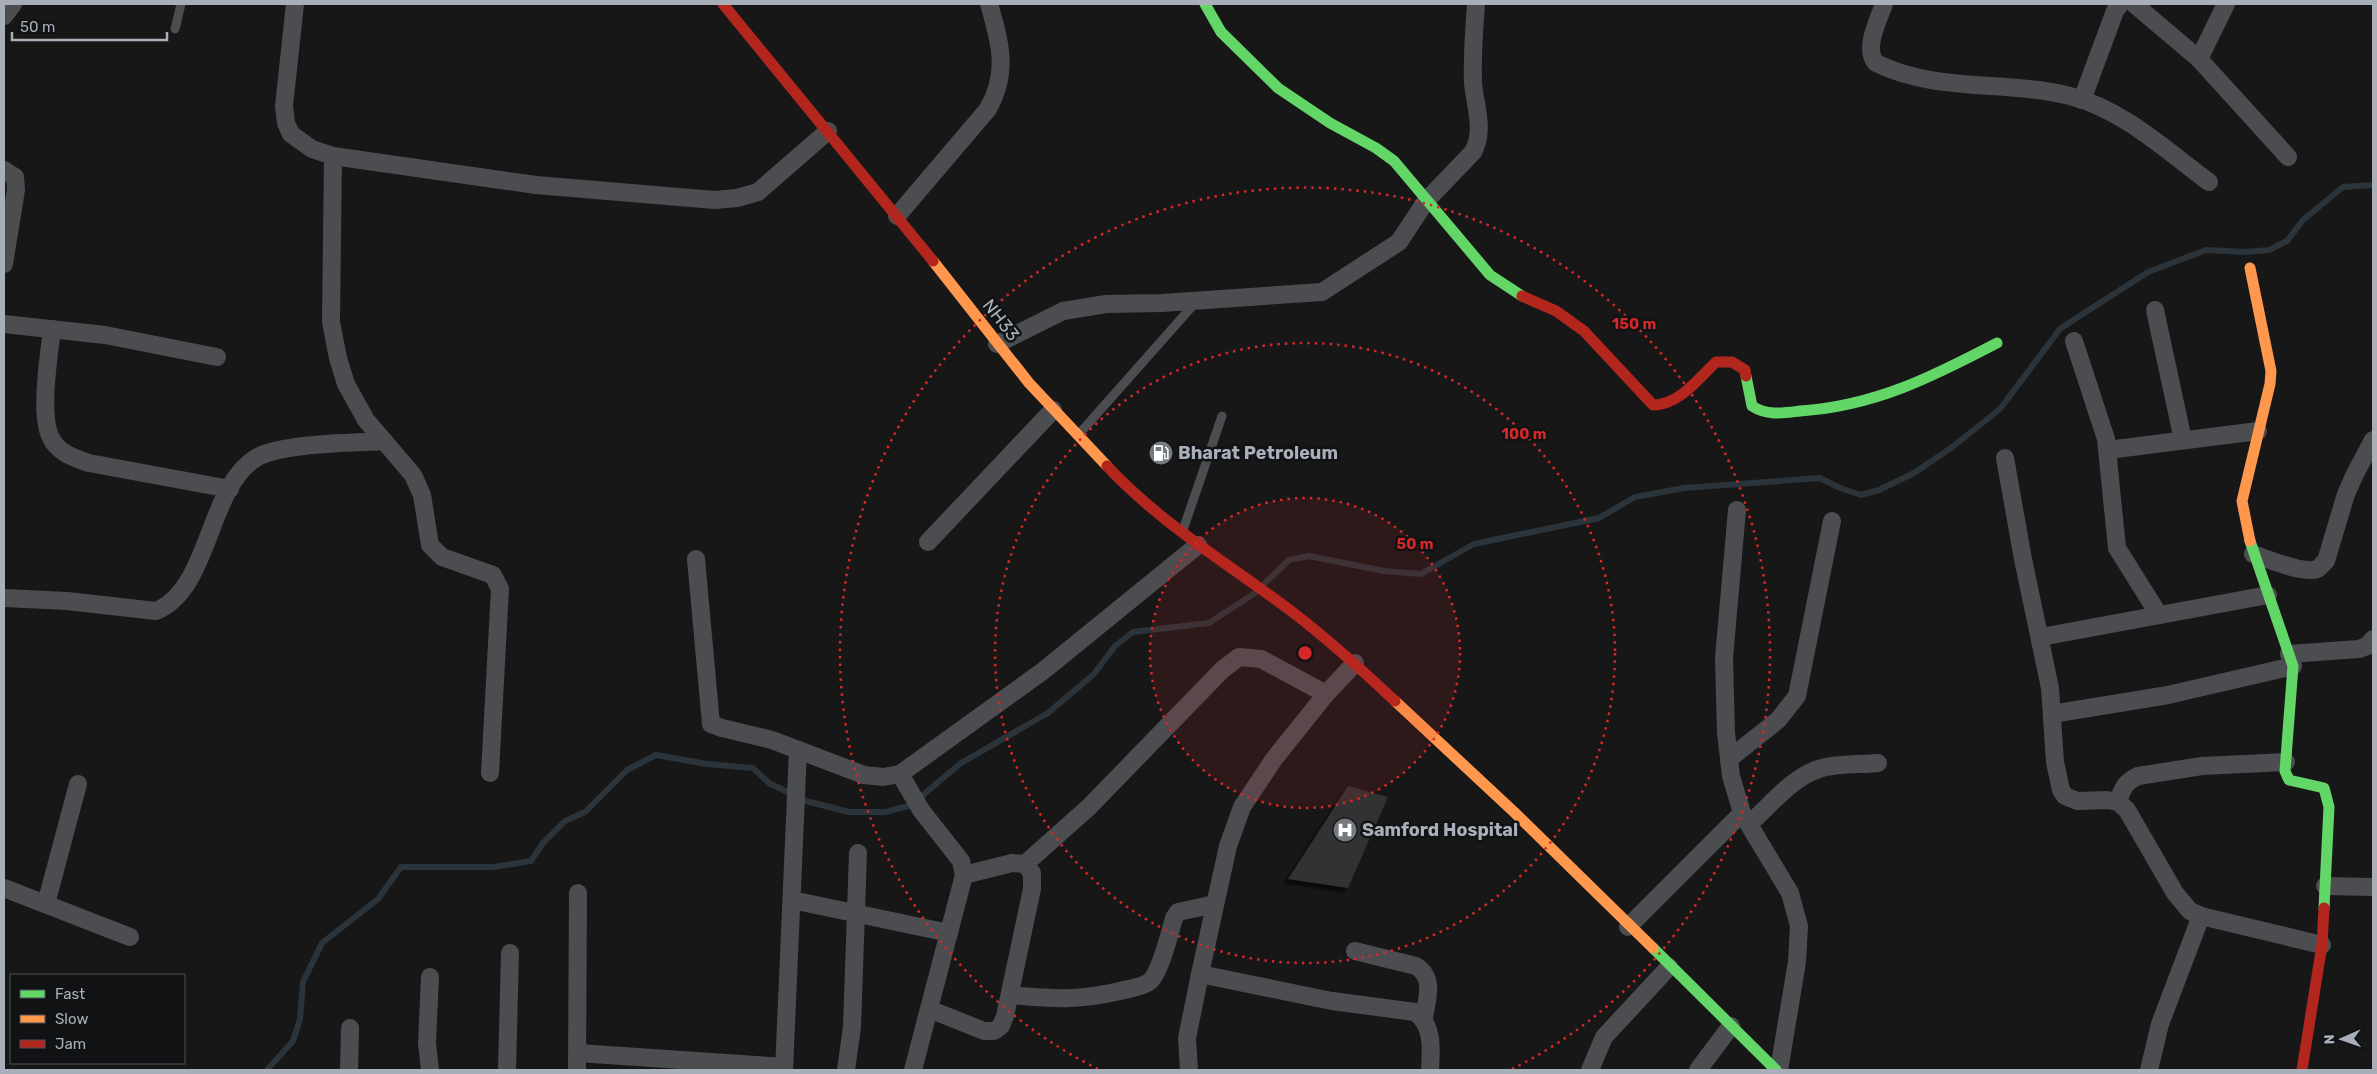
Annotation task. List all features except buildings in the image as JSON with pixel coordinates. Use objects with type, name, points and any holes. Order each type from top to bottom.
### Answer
[{"type":"street","points":[[4,16],[13,4]]},
{"type":"street","points":[[295,4],[284,106],[286,123],[291,134],[300,141],[333,156],[536,185],[714,200],[737,198],[758,192],[828,131]]},
{"type":"street","name":"NH33","points":[[723,4],[897,216],[997,344],[1053,410],[1119,479],[1198,545],[1295,614],[1355,664],[1472,772],[1628,928],[1777,1070]]},
{"type":"street","points":[[897,216],[988,109],[997,94],[1002,59],[989,4]]},
{"type":"street","points":[[1205,4],[1221,32],[1278,88],[1330,123],[1376,148],[1394,161],[1490,275],[1518,294],[1556,311],[1572,321],[1595,342],[1653,404],[1661,406],[1671,403],[1716,362],[1726,360],[1738,364],[1745,370],[1750,399],[1752,406],[1756,410],[1777,413],[1845,408],[1898,393],[1997,343]]},
{"type":"street","points":[[997,344],[1063,310],[1106,304],[1197,301],[1322,292],[1399,242],[1426,201],[1474,152],[1477,145],[1479,135],[1472,43],[1476,4]]},
{"type":"street","points":[[1884,4],[1871,54],[1872,59],[1882,66],[1933,82],[2051,93],[2082,100],[2130,125],[2209,182]]},
{"type":"street","points":[[2082,100],[2115,11],[2120,4]]},
{"type":"street","points":[[2134,4],[2199,60],[2288,157]]},
{"type":"street","points":[[2199,60],[2226,4]]},
{"type":"street","points":[[333,156],[331,322],[338,358],[346,384],[366,420],[403,461],[418,484],[430,545],[442,557],[486,572],[499,583],[502,599],[490,773]]},
{"type":"street","points":[[4,170],[15,177],[16,190],[4,264]]},
{"type":"street","points":[[2250,268],[2271,370],[2270,384],[2242,501],[2246,531],[2291,660],[2285,771],[2289,780],[2324,788],[2328,796],[2329,806],[2322,944],[2302,1070]]},
{"type":"street","points":[[2155,310],[2183,440]]},
{"type":"street","points":[[4,324],[105,335],[217,357]]},
{"type":"street","points":[[52,329],[45,409],[46,426],[51,438],[59,449],[72,457],[89,463],[230,489]]},
{"type":"street","points":[[2074,341],[2108,450],[2116,548],[2159,615]]},
{"type":"street","points":[[928,542],[1053,410]]},
{"type":"street","points":[[2108,450],[2258,431]]},
{"type":"street","points":[[4,598],[67,601],[156,611],[169,606],[188,582],[230,489],[243,470],[256,458],[276,449],[384,440]]},
{"type":"street","points":[[2253,554],[2294,567],[2308,570],[2318,569],[2326,561],[2346,494],[2373,440]]},
{"type":"street","points":[[2005,458],[2023,558],[2041,637],[2050,688],[2055,762],[2061,790],[2065,796],[2077,801],[2107,800],[2118,802],[2127,810],[2175,893],[2190,911],[2200,916],[2322,944]]},
{"type":"street","points":[[1737,510],[1724,658],[1726,733],[1732,776],[1746,819],[1790,893],[1799,926],[1797,962],[1777,1070]]},
{"type":"street","points":[[1730,759],[1778,720],[1797,696],[1832,521]]},
{"type":"street","points":[[696,560],[711,724],[765,738],[864,776],[903,780],[1042,672],[1198,545]]},
{"type":"street","points":[[2041,637],[2268,595]]},
{"type":"street","points":[[2052,714],[2168,695],[2291,660],[2359,649],[2367,646],[2373,639]]},
{"type":"street","points":[[964,876],[1012,863],[1025,864],[1089,807],[1222,670],[1239,657],[1261,659],[1326,694]]},
{"type":"street","points":[[1189,1070],[1187,1038],[1228,846],[1242,807],[1274,759],[1326,694],[1355,664]]},
{"type":"street","points":[[578,893],[577,1062],[784,1069],[798,750]]},
{"type":"street","points":[[2118,802],[2122,787],[2128,780],[2138,776],[2202,766],[2286,762]]},
{"type":"street","points":[[1628,928],[1746,819],[1809,773],[1821,768],[1878,763]]},
{"type":"street","points":[[903,780],[921,810],[962,861],[964,876],[913,1070]]},
{"type":"street","points":[[46,904],[78,784]]},
{"type":"street","points":[[846,1070],[852,1027],[858,853]]},
{"type":"street","points":[[929,1009],[984,1031],[994,1031],[1000,1026],[1005,1016],[1010,995],[1032,889],[1032,873],[1025,864]]},
{"type":"street","points":[[2325,886],[2373,886]]},
{"type":"street","points":[[4,888],[130,937]]},
{"type":"street","points":[[792,900],[948,933]]},
{"type":"street","points":[[1010,995],[1064,1000],[1087,998],[1150,982],[1157,971],[1174,918],[1178,912],[1215,904]]},
{"type":"street","points":[[2149,1070],[2160,1024],[2200,916]]},
{"type":"street","points":[[1354,951],[1416,966],[1425,971],[1429,980],[1424,1018],[1431,1042],[1430,1070]]},
{"type":"street","points":[[507,1070],[510,953]]},
{"type":"street","points":[[1590,1070],[1604,1037],[1669,967]]},
{"type":"street","points":[[1200,974],[1332,1001],[1416,1012],[1424,1018]]},
{"type":"street","points":[[430,977],[427,1043],[430,1070]]},
{"type":"street","points":[[1698,1070],[1731,1026]]},
{"type":"street","points":[[349,1070],[350,1028]]},
{"type":"lane","points":[[175,29],[181,4]]},
{"type":"lane","points":[[1077,436],[1197,301]]},
{"type":"lane","points":[[1182,532],[1222,416]]},
{"type":"waterway","points":[[1262,586],[1289,560],[1309,556],[1384,571],[1421,574],[1474,544],[1599,518],[1635,497],[1684,488],[1820,478],[1840,488],[1861,495],[1879,490],[1914,473],[1951,448],[2000,409],[2060,329],[2148,272],[2206,250],[2245,252],[2269,250],[2287,241],[2303,220],[2343,187],[2373,185]]},
{"type":"waterway","points":[[267,1070],[293,1041],[300,1019],[303,982],[322,943],[378,899],[401,867],[494,867],[531,861],[543,843],[565,821],[585,812],[627,770],[656,755],[707,764],[753,768],[769,783],[806,801],[849,812],[886,812],[911,805],[961,763],[1048,713],[1094,674],[1115,646],[1133,632],[1209,623],[1255,593]]},
{"type":"traffic: fast","points":[[1205,4],[1221,32],[1278,88],[1330,123],[1376,148],[1394,161],[1490,275],[1522,296]]},
{"type":"traffic: fast","points":[[1746,376],[1752,406],[1758,409],[1770,413],[1782,413],[1827,408],[1853,403],[1902,388],[1997,343]]},
{"type":"traffic: fast","points":[[2250,541],[2293,666],[2285,771],[2289,780],[2324,788],[2329,807],[2324,908]]},
{"type":"traffic: fast","points":[[1653,948],[1776,1070]]},
{"type":"traffic: slow","points":[[933,261],[1029,383],[1107,466]]},
{"type":"traffic: slow","points":[[2250,268],[2271,371],[2270,384],[2242,501],[2250,541]]},
{"type":"traffic: slow","points":[[1395,701],[1514,812],[1653,948]]},
{"type":"traffic: jam","points":[[723,4],[933,261]]},
{"type":"traffic: jam","points":[[1522,296],[1556,311],[1584,331],[1653,405],[1662,404],[1680,396],[1716,362],[1732,362],[1745,370],[1746,376]]},
{"type":"traffic: jam","points":[[1107,466],[1128,487],[1174,526],[1308,624],[1395,701]]},
{"type":"traffic: jam","points":[[2302,1070],[2322,945],[2324,908]]},
{"type":"place","name":"Bharat Petroleum","points":[[1161,453]]},
{"type":"place","name":"Samford Hospital","points":[[1345,830]]}]
